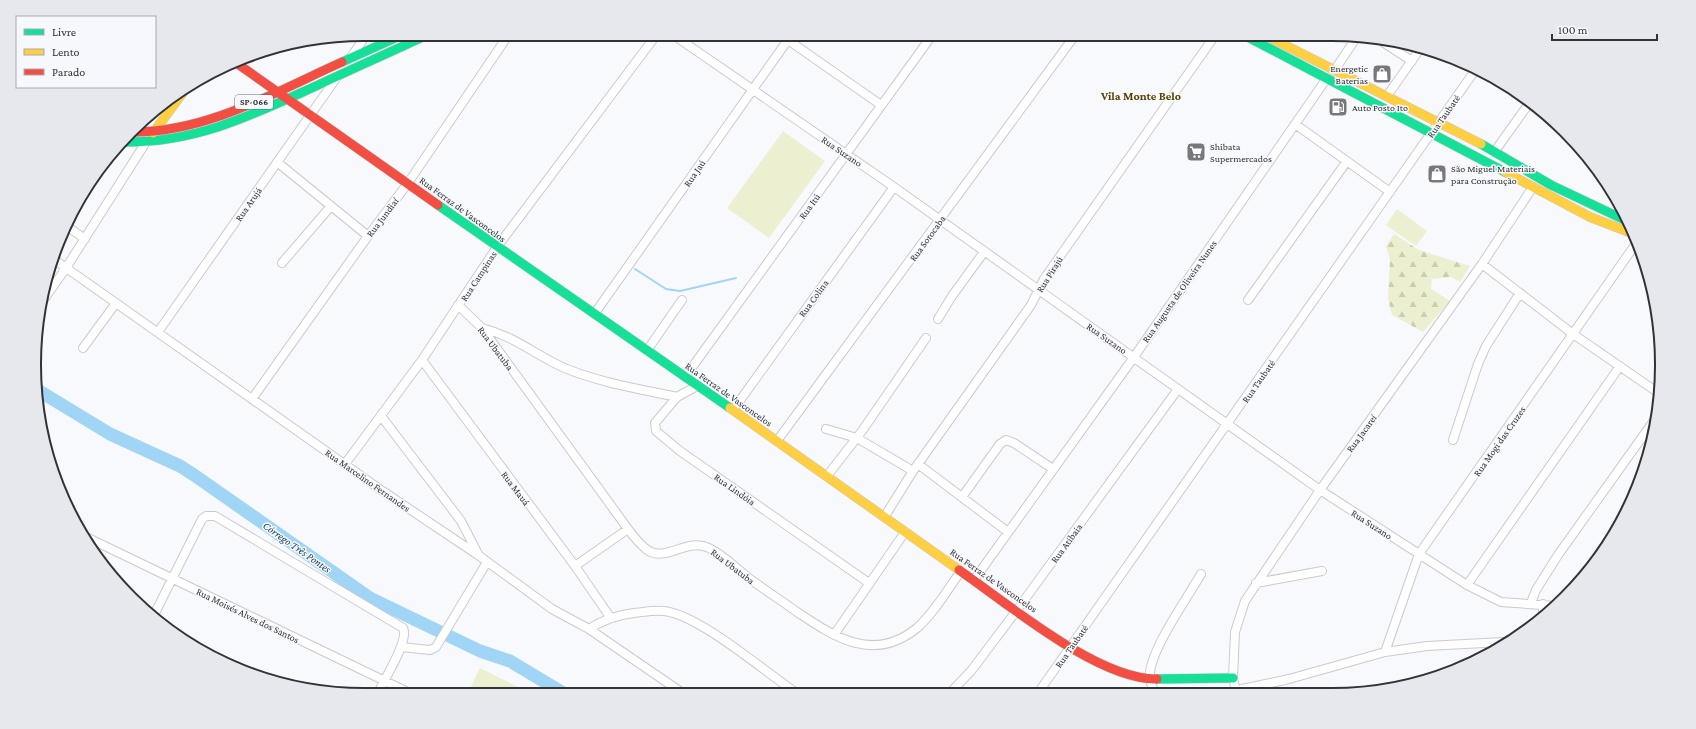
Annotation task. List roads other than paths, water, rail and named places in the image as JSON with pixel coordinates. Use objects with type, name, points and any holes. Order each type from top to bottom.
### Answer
[{"type":"main road","name":"SP-066","points":[[140,132],[153,132],[190,126],[218,118],[389,41]]},
{"type":"main road","name":"SP-066","points":[[130,142],[146,142],[178,138],[210,130],[286,99],[413,41]]},
{"type":"main road","points":[[1256,41],[1533,187],[1590,216],[1626,231]]},
{"type":"main road","points":[[1276,41],[1495,151],[1551,185],[1620,218]]},
{"type":"main road","name":"Rua Ferraz de Vasconcelos","points":[[241,66],[497,247],[595,312],[684,377],[961,570],[1070,648],[1116,669],[1150,679],[1233,678]]},
{"type":"main road","points":[[153,132],[175,103]]},
{"type":"street","points":[[351,58],[362,41]]},
{"type":"street","name":"Rua Jundiaí","points":[[252,399],[368,236],[408,183],[504,41]]},
{"type":"street","name":"Rua Campinas","points":[[345,464],[422,360],[497,247],[652,41]]},
{"type":"street","name":"Rua Suzano","points":[[682,41],[894,187],[1320,490],[1467,585],[1501,602],[1548,605]]},
{"type":"street","name":"Rua Jaú","points":[[595,312],[787,41]]},
{"type":"street","points":[[795,41],[882,105]]},
{"type":"street","name":"Rua Itú","points":[[684,377],[847,155],[928,41]]},
{"type":"street","name":"Rua Sorocaba","points":[[777,441],[1071,41]]},
{"type":"street","name":"Rua Pirajú","points":[[884,516],[915,468],[1032,305],[1044,279],[1211,41]]},
{"type":"street","points":[[1334,71],[1353,42]]},
{"type":"street","points":[[1389,46],[1412,61]]},
{"type":"street","points":[[1387,96],[1418,53]]},
{"type":"street","name":"Rua Taubaté","points":[[1042,688],[1228,425],[1473,73]]},
{"type":"street","name":"Rua Arujá","points":[[158,332],[338,75]]},
{"type":"street","name":"Rua Augusta de Oliveira Nunes","points":[[974,580],[1134,357],[1327,78]]},
{"type":"street","points":[[1495,151],[1526,107]]},
{"type":"street","points":[[1295,124],[1390,192]]},
{"type":"street","points":[[49,292],[85,239],[146,142]]},
{"type":"street","points":[[277,162],[368,236]]},
{"type":"street","points":[[1248,300],[1347,162]]},
{"type":"street","name":"Rua Colina","points":[[733,410],[894,187]]},
{"type":"street","name":"Rua Jacareí","points":[[1233,678],[1236,632],[1245,601],[1320,490],[1482,264],[1533,187]]},
{"type":"street","points":[[282,263],[331,206]]},
{"type":"street","points":[[71,229],[85,239]]},
{"type":"street","name":"Rua Mogi das Cruzes","points":[[1385,652],[1419,554],[1633,248]]},
{"type":"street","points":[[938,319],[952,296],[984,252]]},
{"type":"street","name":"Rua Marcelino Fernandes","points":[[58,262],[345,464],[478,555],[552,609],[589,629],[675,688]]},
{"type":"street","points":[[1482,264],[1573,334],[1654,390]]},
{"type":"street","points":[[1453,440],[1478,364],[1486,346],[1520,293]]},
{"type":"street","points":[[648,350],[682,300]]},
{"type":"street","points":[[83,348],[116,303]]},
{"type":"street","name":"Rua Ubatuba","points":[[458,305],[482,328],[628,529],[647,550],[656,554],[666,553],[692,544],[710,548],[750,579],[823,630],[857,644],[883,645],[894,643],[917,628],[932,612],[961,570]]},
{"type":"street","points":[[482,328],[506,335],[548,360],[567,369],[610,383],[677,397]]},
{"type":"street","points":[[827,476],[857,438],[926,338]]},
{"type":"street","name":"Rua Mauá","points":[[422,360],[575,566],[610,617]]},
{"type":"street","points":[[1467,585],[1620,366]]},
{"type":"street","name":"Rua Lindóia","points":[[697,386],[677,397],[655,423],[656,431],[680,451],[869,583]]},
{"type":"street","name":"Rua Atibaia","points":[[955,688],[971,671],[1017,610],[1178,389]]},
{"type":"street","points":[[381,416],[461,521],[478,555]]},
{"type":"street","points":[[1531,603],[1536,590],[1558,555],[1649,428]]},
{"type":"street","points":[[826,429],[857,438],[915,468],[962,497],[1008,532]]},
{"type":"street","points":[[962,497],[1000,444],[1006,440],[1014,443],[1053,469]]},
{"type":"street","points":[[156,612],[202,519],[206,516],[215,516],[403,628],[405,635],[401,647],[380,688]]},
{"type":"street","points":[[575,566],[628,529]]},
{"type":"street","points":[[834,635],[906,532]]},
{"type":"street","name":"Rua Moisés Alves dos Santos","points":[[94,541],[400,688]]},
{"type":"street","points":[[401,647],[430,650],[436,647],[454,614],[487,562]]},
{"type":"street","points":[[1256,583],[1322,571]]},
{"type":"street","points":[[1153,688],[1150,679],[1151,667],[1166,633],[1201,574]]},
{"type":"street","points":[[1543,604],[1543,609]]},
{"type":"street","points":[[589,629],[610,617],[655,611],[675,613],[712,633],[790,688]]},
{"type":"street","points":[[1247,688],[1289,679],[1385,652],[1426,646],[1497,642]]},
{"type":"street","points":[[1233,678],[1236,688]]},
{"type":"waterway","points":[[635,269],[666,289],[680,291],[736,278]]},
{"type":"waterway","name":"Córrego Três Pontes","points":[[43,393],[110,434],[180,466],[370,598],[480,651],[510,661],[555,688]]},
{"type":"place","name":"Energetic Baterias","points":[[1382,74]]},
{"type":"place","name":"Auto Posto Ito","points":[[1338,107]]},
{"type":"place","name":"Shibata Supermercados","points":[[1196,152]]},
{"type":"place","name":"São Miguel Materiais para Construção","points":[[1437,174]]},
{"type":"district","name":"Vila Monte Belo","points":[[1141,96]]}]
